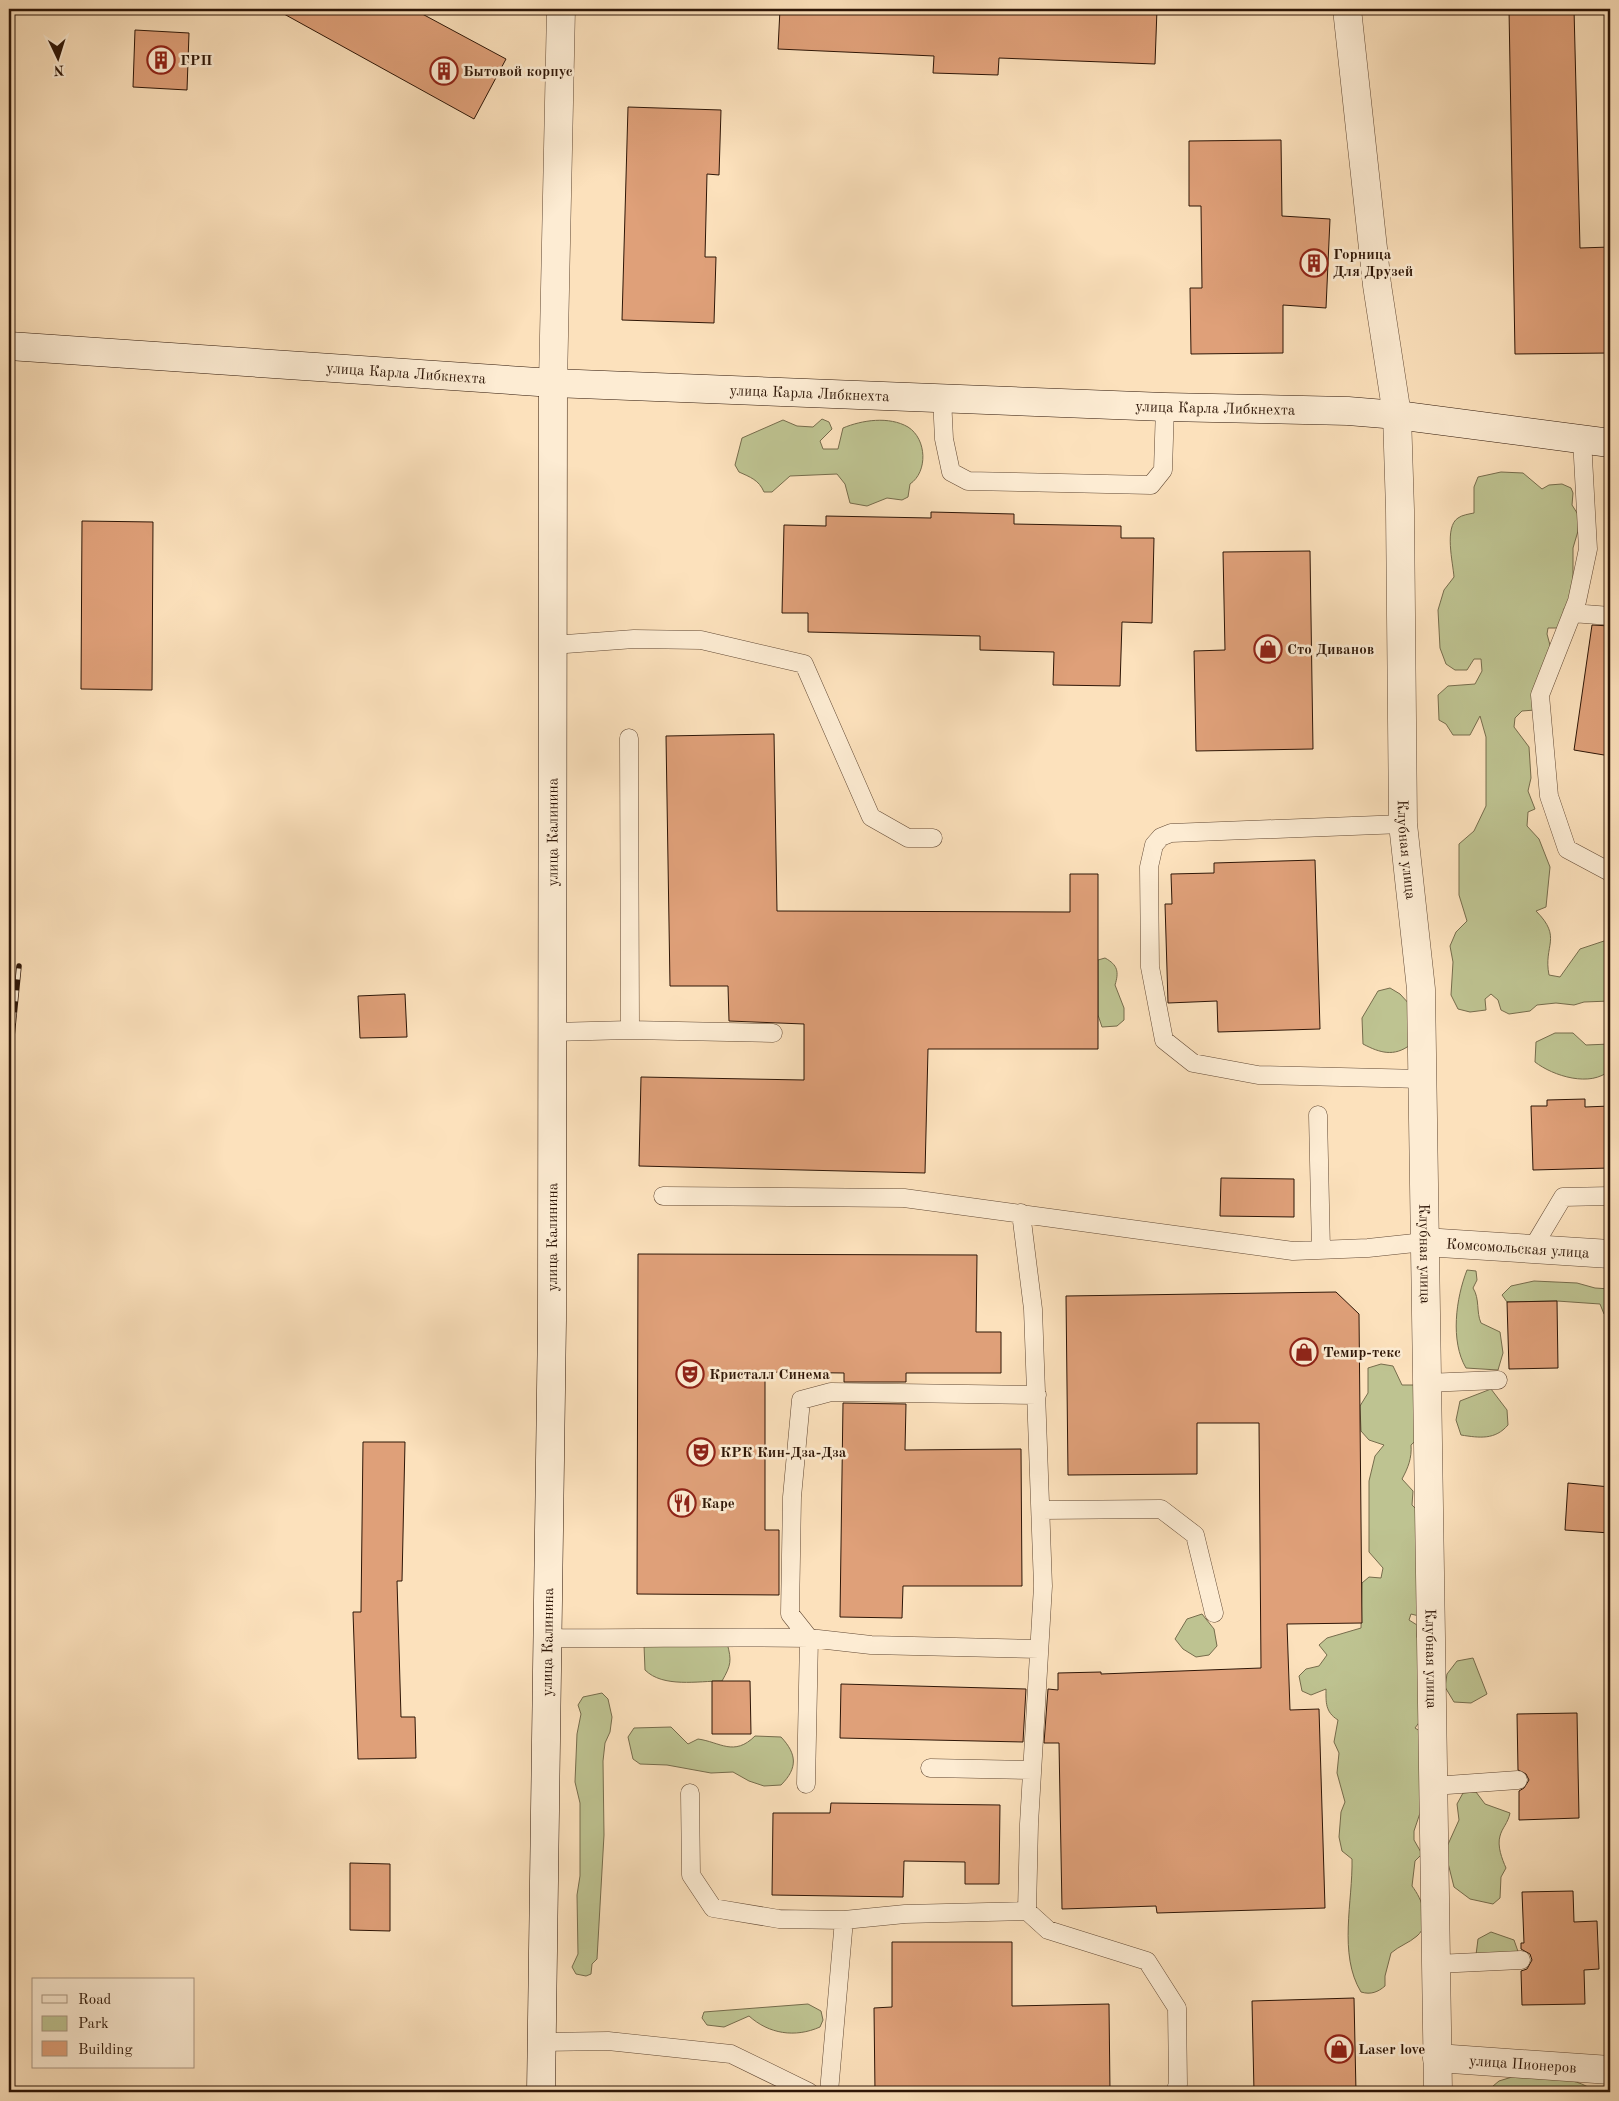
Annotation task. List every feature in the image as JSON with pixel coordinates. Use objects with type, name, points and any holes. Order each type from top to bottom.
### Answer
[{"type":"street","name":"улица Калинина","points":[[541,2092],[552,1320],[553,383],[561,9]]},
{"type":"street","name":"Клубная улица","points":[[1347,9],[1377,286],[1397,415],[1400,510],[1403,824],[1421,989],[1438,2092]]},
{"type":"street","name":"улица Карла Либкнехта","points":[[9,346],[553,383],[1165,407],[1348,411],[1397,415],[1610,443]]},
{"type":"street","name":"Комсомольская улица","points":[[1424,1242],[1610,1254]]},
{"type":"street","name":"улица Пионеров","points":[[1437,2058],[1610,2070]]},
{"type":"lane","points":[[942,398],[944,439],[951,472],[968,480],[1151,485],[1163,470],[1165,407]]},
{"type":"lane","points":[[1582,439],[1588,549],[1572,613],[1540,695],[1549,796],[1567,849],[1610,872]]},
{"type":"lane","points":[[1572,613],[1610,616]]},
{"type":"lane","points":[[552,645],[634,639],[701,640],[804,664],[871,817],[908,838],[933,838]]},
{"type":"lane","points":[[629,738],[630,1030]]},
{"type":"lane","points":[[1403,824],[1171,833],[1161,838],[1154,845],[1149,867],[1150,966],[1164,1040],[1193,1063],[1258,1075],[1422,1079]]},
{"type":"lane","points":[[552,1032],[630,1030],[773,1034]]},
{"type":"lane","points":[[1318,1115],[1321,1250]]},
{"type":"lane","points":[[663,1196],[904,1198],[1294,1251],[1424,1242]]},
{"type":"lane","points":[[1532,1249],[1563,1197],[1610,1196]]},
{"type":"lane","points":[[1020,1213],[1033,1310],[1043,1586],[1032,1770],[1028,1911]]},
{"type":"lane","points":[[1426,1383],[1498,1380]]},
{"type":"lane","points":[[806,1784],[809,1638],[790,1614],[792,1497],[801,1400],[831,1392],[1036,1395]]},
{"type":"lane","points":[[1041,1510],[1162,1509],[1194,1536],[1214,1613]]},
{"type":"lane","points":[[548,1638],[623,1640],[712,1636],[809,1638],[871,1645],[1039,1649]]},
{"type":"lane","points":[[930,1768],[1032,1770]]},
{"type":"lane","points":[[1433,1786],[1518,1780]]},
{"type":"lane","points":[[690,1793],[691,1875],[713,1908],[779,1919],[844,1920],[906,1914],[1028,1911],[1048,1930],[1147,1961],[1177,2008],[1178,2084],[1175,2092]]},
{"type":"lane","points":[[829,2092],[844,1920]]},
{"type":"lane","points":[[1436,1964],[1521,1960]]},
{"type":"lane","points":[[542,2042],[608,2041],[731,2054],[809,2092]]},
{"type":"green space","points":[[822,419],[829,422],[832,429],[820,441],[823,449],[838,449],[843,428],[867,421],[892,421],[908,427],[914,432],[922,447],[923,456],[920,472],[910,484],[908,497],[902,500],[887,498],[867,506],[850,503],[845,484],[837,474],[790,476],[772,492],[764,492],[757,482],[739,472],[735,465],[742,438],[783,420],[797,426],[813,427]]},
{"type":"green space","points":[[1501,472],[1523,473],[1542,489],[1549,485],[1562,484],[1571,488],[1573,493],[1572,505],[1579,516],[1578,531],[1573,548],[1573,590],[1560,628],[1548,628],[1547,634],[1554,660],[1535,710],[1522,711],[1515,718],[1514,727],[1529,747],[1531,778],[1528,791],[1535,809],[1528,812],[1527,826],[1539,839],[1550,867],[1546,907],[1536,911],[1549,928],[1549,975],[1560,977],[1580,949],[1610,939],[1610,1001],[1584,1002],[1574,1005],[1556,1003],[1537,1005],[1530,1011],[1509,1014],[1501,1010],[1498,1000],[1491,994],[1485,999],[1486,1010],[1470,1012],[1458,1009],[1451,995],[1453,962],[1450,946],[1456,932],[1467,921],[1459,895],[1459,844],[1474,831],[1486,806],[1486,737],[1480,716],[1470,735],[1453,735],[1446,724],[1439,720],[1438,695],[1448,686],[1475,684],[1482,671],[1481,659],[1474,659],[1467,670],[1455,670],[1446,664],[1440,648],[1438,610],[1444,590],[1454,577],[1451,555],[1451,529],[1460,517],[1474,513],[1474,487],[1478,477]]},
{"type":"green space","points":[[1105,958],[1113,963],[1116,969],[1115,985],[1124,1008],[1124,1020],[1117,1026],[1102,1027],[1098,1015],[1098,960]]},
{"type":"green space","points":[[1390,988],[1400,994],[1412,1007],[1410,1045],[1398,1051],[1387,1052],[1375,1050],[1363,1044],[1362,1018],[1378,991]]},
{"type":"green space","points":[[1555,1033],[1573,1033],[1586,1045],[1610,1044],[1610,1070],[1593,1078],[1572,1078],[1552,1072],[1535,1062],[1536,1042]]},
{"type":"green space","points":[[1467,1270],[1476,1271],[1477,1280],[1473,1288],[1481,1323],[1500,1332],[1503,1353],[1498,1370],[1466,1368],[1461,1357],[1456,1333],[1456,1319],[1460,1293]]},
{"type":"green space","points":[[1534,1281],[1577,1283],[1595,1288],[1610,1289],[1610,1316],[1604,1314],[1600,1304],[1557,1301],[1507,1302],[1502,1295],[1511,1286]]},
{"type":"green space","points":[[1381,1364],[1393,1366],[1402,1385],[1419,1385],[1427,1430],[1411,1445],[1409,1463],[1402,1479],[1413,1491],[1412,1505],[1417,1510],[1419,1616],[1411,1614],[1409,1620],[1417,1625],[1417,1637],[1424,1653],[1432,1705],[1415,1728],[1423,1733],[1420,1813],[1414,1831],[1414,1840],[1422,1854],[1415,1861],[1412,1886],[1422,1904],[1425,1918],[1424,1925],[1422,1931],[1417,1936],[1391,1953],[1385,1976],[1385,1986],[1377,1991],[1368,1993],[1361,1992],[1354,1977],[1348,1944],[1352,1859],[1342,1851],[1339,1837],[1341,1812],[1345,1802],[1337,1773],[1339,1753],[1334,1742],[1338,1720],[1328,1710],[1326,1689],[1311,1695],[1302,1691],[1299,1676],[1306,1669],[1319,1666],[1327,1655],[1319,1645],[1327,1638],[1361,1628],[1362,1583],[1369,1577],[1381,1578],[1383,1568],[1369,1552],[1369,1481],[1375,1456],[1384,1445],[1369,1440],[1361,1431],[1360,1406],[1368,1393],[1368,1368]]},
{"type":"green space","points":[[1491,1389],[1507,1410],[1508,1425],[1492,1436],[1461,1435],[1456,1420],[1460,1401]]},
{"type":"green space","points":[[1202,1614],[1214,1629],[1217,1646],[1209,1655],[1196,1657],[1183,1649],[1175,1639],[1187,1619]]},
{"type":"green space","points":[[727,1643],[730,1663],[722,1681],[671,1681],[652,1676],[645,1670],[644,1645]]},
{"type":"green space","points":[[1473,1658],[1487,1694],[1471,1703],[1454,1702],[1445,1687],[1447,1674],[1457,1661]]},
{"type":"green space","points":[[602,1693],[608,1699],[612,1717],[610,1732],[605,1743],[603,1761],[604,1835],[597,1959],[592,1964],[591,1974],[586,1976],[576,1974],[572,1967],[578,1954],[577,1895],[580,1876],[580,1803],[575,1782],[577,1734],[581,1714],[578,1705],[583,1697]]},
{"type":"green space","points":[[671,1727],[688,1744],[698,1739],[734,1747],[740,1746],[755,1736],[781,1737],[793,1755],[793,1767],[787,1779],[781,1785],[764,1786],[749,1781],[733,1772],[711,1773],[667,1765],[640,1764],[633,1759],[628,1737],[634,1728]]},
{"type":"green space","points":[[1476,1792],[1485,1804],[1510,1813],[1499,1840],[1500,1852],[1506,1868],[1501,1877],[1500,1898],[1493,1904],[1470,1899],[1454,1887],[1445,1851],[1459,1820],[1457,1804],[1463,1793]]},
{"type":"green space","points":[[1491,1932],[1514,1940],[1521,1960],[1476,1955],[1478,1939]]},
{"type":"green space","points":[[808,2004],[821,2011],[823,2020],[820,2027],[801,2032],[792,2033],[774,2030],[765,2027],[749,2016],[724,2027],[707,2025],[702,2018],[704,2012]]},
{"type":"green space","points":[[1512,2077],[1555,2078],[1577,2082],[1595,2092],[1486,2092],[1499,2081]]},
{"type":"building","name":"Бытовой корпус","points":[[275,9],[413,9],[506,59],[474,119]]},
{"type":"building","points":[[780,9],[1157,9],[1155,64],[999,58],[998,75],[933,73],[934,56],[778,49]]},
{"type":"building","points":[[1509,9],[1574,9],[1580,248],[1610,247],[1610,353],[1515,354]]},
{"type":"building","name":"ГРП","points":[[135,30],[189,33],[187,90],[133,87]]},
{"type":"building","points":[[628,107],[721,110],[719,175],[707,174],[705,257],[716,257],[714,323],[622,320]]},
{"type":"building","points":[[1281,140],[1282,216],[1330,219],[1326,308],[1283,305],[1283,353],[1191,354],[1190,288],[1202,288],[1201,206],[1189,206],[1189,141]]},
{"type":"building","points":[[931,512],[1014,514],[1014,524],[1121,526],[1121,538],[1154,538],[1152,623],[1122,622],[1120,686],[1053,685],[1054,652],[980,650],[980,636],[808,632],[808,613],[782,613],[784,525],[826,526],[826,516],[931,518]]},
{"type":"building","points":[[82,521],[153,522],[152,690],[81,689]]},
{"type":"building","points":[[1310,551],[1313,749],[1196,751],[1194,651],[1225,650],[1223,552]]},
{"type":"building","points":[[1592,625],[1610,626],[1610,756],[1574,750]]},
{"type":"building","points":[[774,734],[777,911],[1070,912],[1070,874],[1098,874],[1098,1049],[928,1049],[925,1173],[639,1166],[641,1077],[804,1080],[804,1024],[729,1021],[728,986],[670,986],[666,736]]},
{"type":"building","points":[[1315,860],[1320,1029],[1218,1032],[1217,1001],[1168,1003],[1165,904],[1172,904],[1171,874],[1214,873],[1214,863]]},
{"type":"building","points":[[405,994],[407,1037],[360,1038],[358,996]]},
{"type":"building","points":[[1585,1099],[1585,1107],[1610,1106],[1610,1168],[1533,1170],[1531,1106],[1547,1106],[1547,1100]]},
{"type":"building","points":[[1221,1178],[1294,1179],[1294,1217],[1220,1216]]},
{"type":"building","name":"КРК Кин-Дза-Дза","points":[[638,1254],[977,1255],[976,1332],[1001,1332],[1001,1373],[906,1373],[906,1382],[844,1382],[844,1373],[765,1372],[765,1530],[779,1530],[779,1595],[637,1594]]},
{"type":"building","points":[[1336,1292],[1359,1314],[1362,1623],[1287,1624],[1290,1710],[1319,1709],[1325,1908],[1157,1913],[1156,1906],[1062,1909],[1059,1743],[1044,1743],[1048,1689],[1058,1690],[1058,1673],[1101,1672],[1101,1674],[1261,1668],[1259,1423],[1197,1423],[1197,1474],[1068,1475],[1066,1296]]},
{"type":"building","points":[[1557,1301],[1558,1368],[1509,1369],[1507,1302]]},
{"type":"building","points":[[843,1403],[906,1404],[905,1450],[1021,1449],[1022,1586],[903,1586],[902,1618],[840,1617]]},
{"type":"building","points":[[363,1442],[405,1442],[402,1581],[397,1581],[401,1717],[415,1717],[416,1758],[358,1759],[353,1612],[361,1612]]},
{"type":"building","points":[[1568,1483],[1610,1487],[1610,1533],[1565,1530]]},
{"type":"building","points":[[712,1681],[750,1681],[751,1734],[712,1734]]},
{"type":"building","points":[[841,1684],[1026,1689],[1023,1742],[840,1738]]},
{"type":"building","points":[[1577,1713],[1579,1818],[1519,1820],[1519,1791],[1524,1788],[1529,1780],[1526,1774],[1518,1770],[1517,1714]]},
{"type":"building","points":[[831,1803],[1000,1805],[999,1884],[965,1884],[965,1862],[904,1861],[903,1897],[772,1895],[773,1813],[830,1813]]},
{"type":"building","points":[[350,1863],[390,1864],[390,1931],[350,1930]]},
{"type":"building","points":[[1573,1891],[1574,1922],[1597,1921],[1599,1969],[1584,1970],[1585,2004],[1522,2005],[1521,1971],[1527,1969],[1532,1960],[1530,1954],[1521,1949],[1521,1943],[1524,1943],[1522,1892]]},
{"type":"building","points":[[892,1942],[1012,1942],[1012,2006],[1109,2004],[1110,2092],[875,2092],[874,2008],[892,2007]]},
{"type":"building","points":[[1354,1998],[1356,2092],[1254,2092],[1252,2001]]},
{"type":"railway","points":[[9,1067],[19,966]]},
{"type":"place","name":"ГРП","points":[[161,60]]},
{"type":"place","name":"Бытовой корпус","points":[[444,71]]},
{"type":"place","name":"Горница Для Друзей","points":[[1314,263]]},
{"type":"place","name":"Сто Диванов","points":[[1268,649]]},
{"type":"place","name":"Темир-текс","points":[[1304,1352]]},
{"type":"place","name":"Кристалл Синема","points":[[690,1374]]},
{"type":"place","name":"КРК Кин-Дза-Дза","points":[[701,1452]]},
{"type":"place","name":"Каре","points":[[682,1503]]},
{"type":"place","name":"Laser love","points":[[1339,2049]]}]
